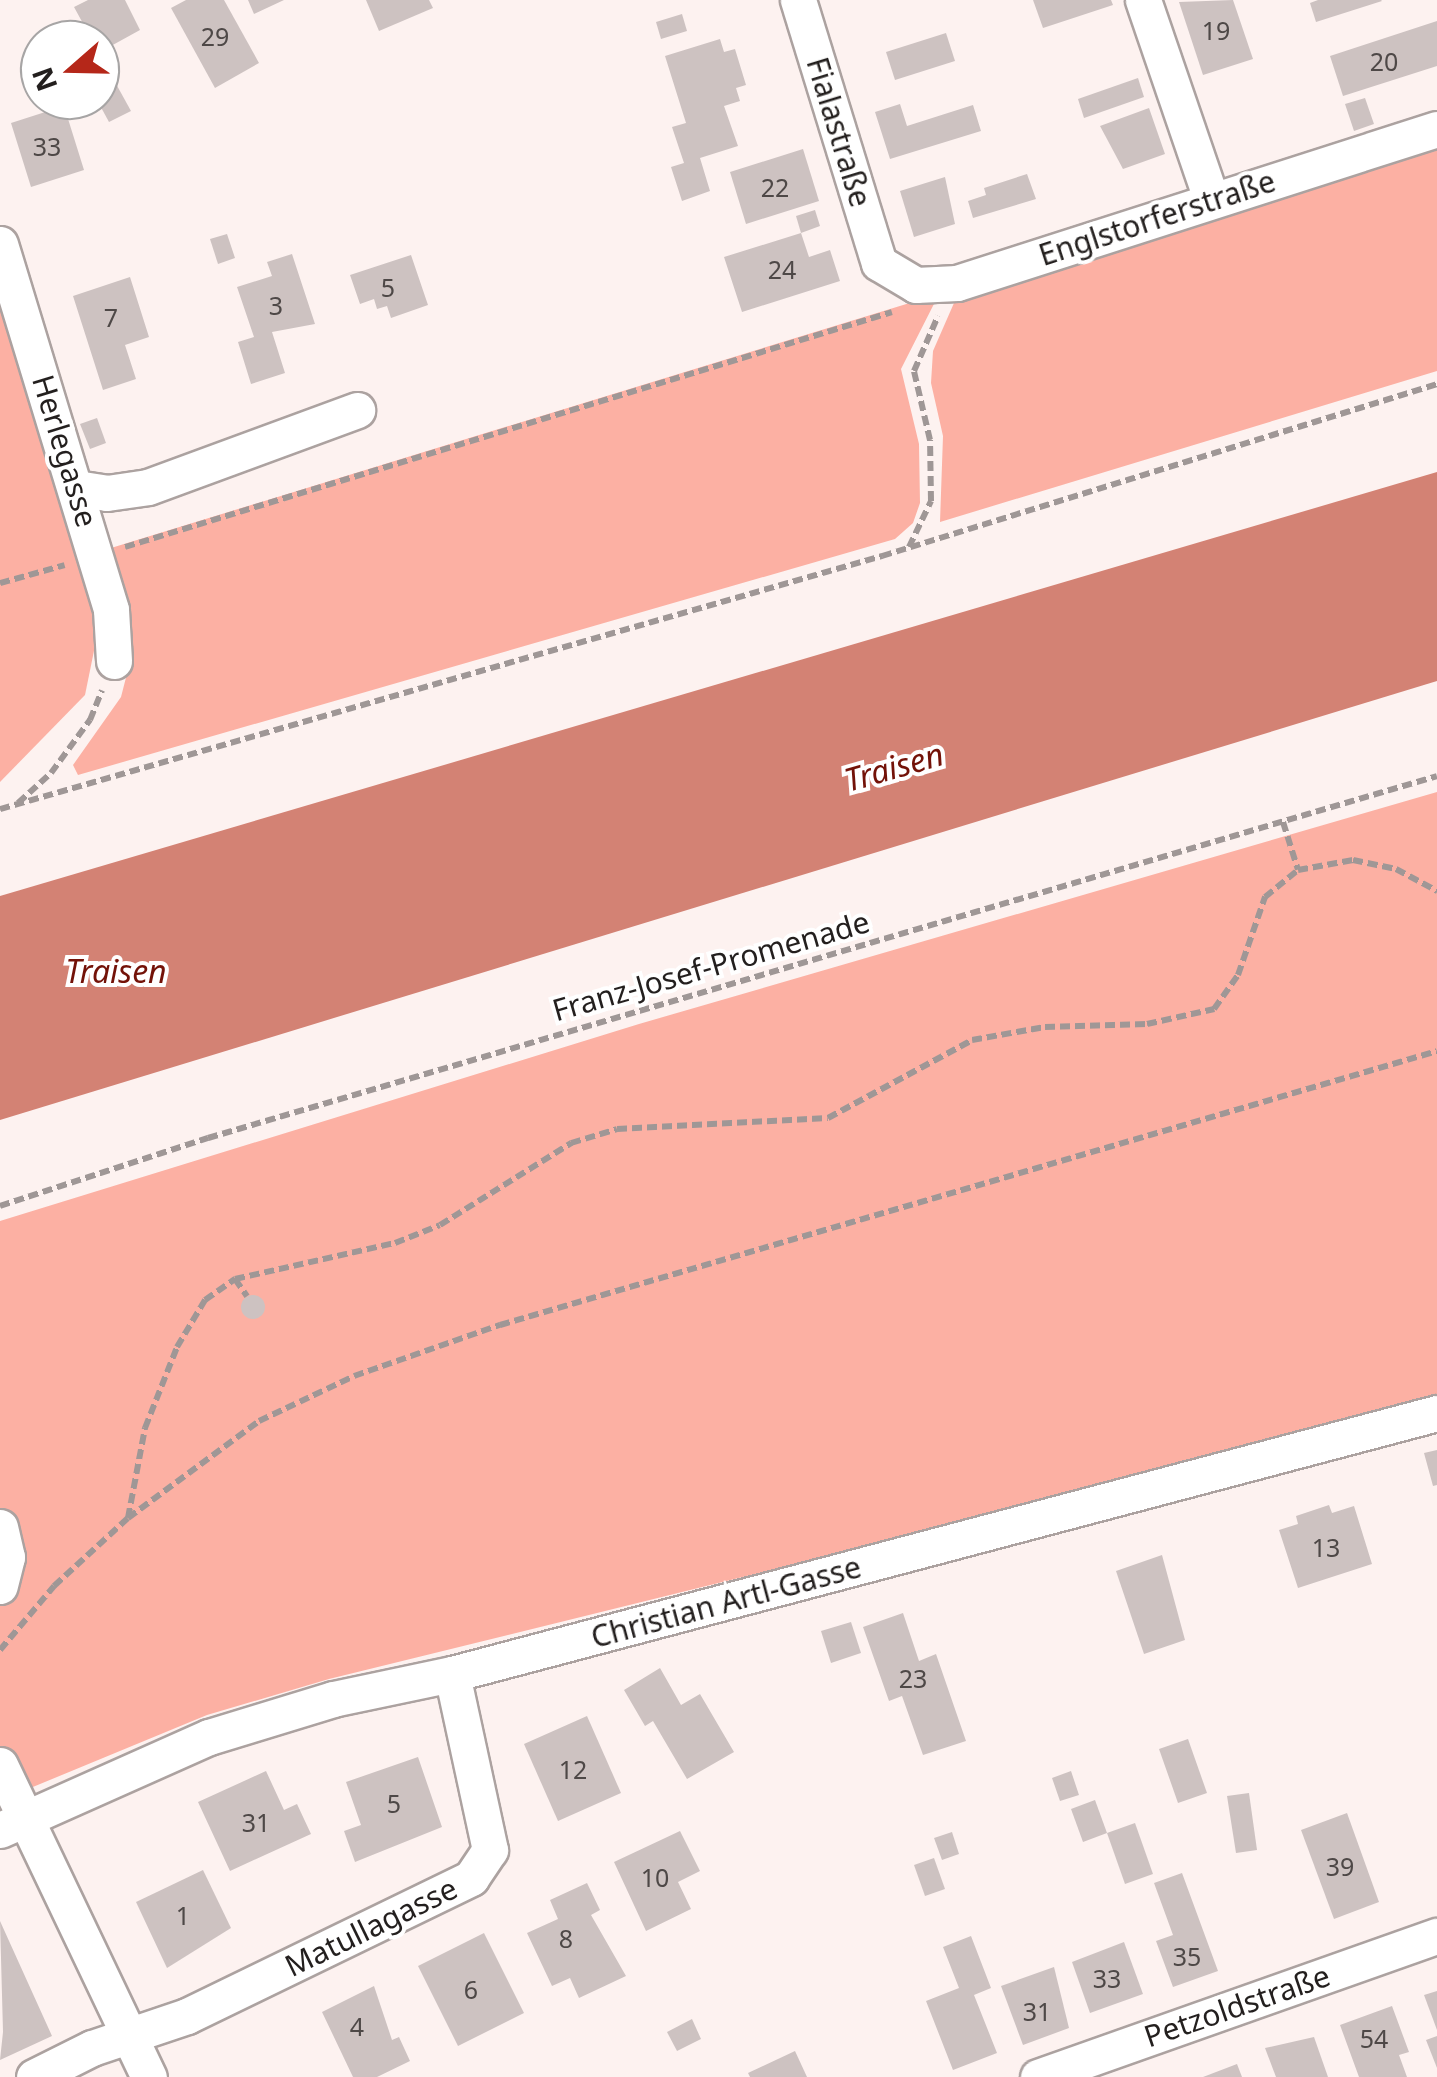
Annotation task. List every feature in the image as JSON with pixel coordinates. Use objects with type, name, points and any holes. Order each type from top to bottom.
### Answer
[{"type":"street","name":"Fialastraße","points":[[798,0],[879,264]]},
{"type":"street","points":[[1143,0],[1210,199]]},
{"type":"street","name":"Englstorferstraße","points":[[879,264],[916,285],[957,283],[1437,129]]},
{"type":"street","name":"Herlegasse","points":[[0,244],[111,610],[114,662]]},
{"type":"street","points":[[76,488],[107,493],[148,486],[357,410]]},
{"type":"street","name":"Christian Artl-Gasse","points":[[12,1824],[209,1736],[333,1699],[452,1674],[1437,1413]]},
{"type":"street","points":[[0,1527],[7,1557],[0,1586]]},
{"type":"street","name":"Matullagasse","points":[[34,2077],[187,2016],[470,1878],[490,1850],[452,1674]]},
{"type":"street","points":[[0,1765],[12,1824],[149,2077]]},
{"type":"street","name":"Petzoldstraße","points":[[1059,2073],[1437,1936]]},
{"type":"path","points":[[909,548],[931,501],[930,440],[914,371],[957,283]]},
{"type":"path","points":[[0,583],[896,310]]},
{"type":"path","points":[[0,809],[909,548],[1437,384]]},
{"type":"path","points":[[18,804],[52,773],[90,720],[114,662]]},
{"type":"path","name":"Franz-Josef-Promenade","points":[[0,1206],[208,1138],[1437,776]]},
{"type":"path","points":[[1283,822],[1298,870]]},
{"type":"path","points":[[128,1518],[144,1428],[177,1347],[204,1300],[234,1279],[410,1237],[571,1143],[618,1130],[828,1118],[972,1040],[1045,1027],[1147,1024],[1214,1009],[1238,975],[1265,897],[1298,870],[1352,860],[1396,869],[1437,890]]},
{"type":"path","points":[[0,1650],[54,1586],[128,1518],[259,1421],[354,1376],[500,1325],[1437,1051]]},
{"type":"path","points":[[234,1279],[247,1296]]},
{"type":"shaded area","points":[[1437,148],[1437,371],[940,522],[943,436],[931,383],[933,351],[961,287]]},
{"type":"shaded area","points":[[0,288],[87,555],[97,636],[85,695],[0,782]]},
{"type":"shaded area","points":[[939,294],[901,369],[919,444],[920,503],[913,523],[895,539],[78,775],[73,765],[121,697],[131,658],[129,605],[111,548]]},
{"type":"shaded area","points":[[1437,792],[1437,1394],[881,1543],[329,1679],[207,1715],[28,1789],[0,1779],[0,1221],[639,1024]]},
{"type":"water","name":"Traisen","points":[[1437,472],[1437,681],[0,1120],[0,896]]},
{"type":"building","points":[[88,0],[125,0],[140,30],[120,41],[120,20],[81,20],[74,7]]},
{"type":"building","points":[[186,0],[224,0],[259,63],[215,88],[171,8]]},
{"type":"building","points":[[248,0],[284,0],[254,14]]},
{"type":"building","points":[[366,0],[429,0],[433,8],[379,31]]},
{"type":"building","points":[[1033,0],[1111,0],[1113,5],[1043,28]]},
{"type":"building","points":[[1233,0],[1253,59],[1203,75],[1179,2]]},
{"type":"building","points":[[1382,1],[1316,22],[1310,3]]},
{"type":"building","points":[[682,14],[687,31],[661,39],[656,22]]},
{"type":"building","points":[[1437,21],[1437,66],[1343,96],[1330,56]]},
{"type":"building","points":[[946,33],[955,61],[895,80],[886,52]]},
{"type":"building","points":[[720,39],[724,52],[735,49],[746,85],[736,88],[740,101],[724,106],[738,146],[700,158],[710,191],[682,201],[671,167],[684,163],[672,127],[686,123],[665,56]]},
{"type":"building","points":[[1138,78],[1144,97],[1084,118],[1078,99]]},
{"type":"building","points":[[120,91],[131,111],[120,116]]},
{"type":"building","points":[[1365,98],[1374,124],[1354,131],[1345,104]]},
{"type":"building","points":[[900,104],[907,126],[973,105],[981,131],[890,159],[875,112]]},
{"type":"building","points":[[1149,108],[1165,154],[1123,169],[1100,126]]},
{"type":"building","points":[[68,120],[84,170],[31,187],[11,123]]},
{"type":"building","points":[[803,149],[819,201],[746,224],[730,172]]},
{"type":"building","points":[[1027,174],[1036,199],[973,218],[968,201],[986,195],[984,188]]},
{"type":"building","points":[[945,177],[955,224],[914,237],[900,191]]},
{"type":"building","points":[[815,210],[820,226],[801,233],[796,216]]},
{"type":"building","points":[[801,233],[809,257],[830,250],[840,281],[742,312],[724,257]]},
{"type":"building","points":[[227,234],[235,258],[218,264],[210,239]]},
{"type":"building","points":[[292,254],[315,324],[272,332],[285,373],[251,384],[238,342],[254,337],[237,287],[272,276],[267,262]]},
{"type":"building","points":[[411,255],[428,305],[391,318],[387,306],[377,309],[374,299],[360,304],[350,275]]},
{"type":"building","points":[[130,277],[149,337],[125,345],[136,379],[103,390],[73,296]]},
{"type":"building","points":[[97,418],[106,443],[90,449],[80,424]]},
{"type":"building","points":[[253,1295],[262,1298],[262,1316],[253,1319],[244,1316],[241,1307],[244,1298]]},
{"type":"building","points":[[1437,1450],[1437,1485],[1433,1486],[1424,1453]]},
{"type":"building","points":[[1329,1505],[1332,1513],[1354,1506],[1372,1564],[1298,1588],[1279,1530],[1298,1524],[1296,1516]]},
{"type":"building","points":[[1162,1555],[1185,1640],[1144,1654],[1116,1571]]},
{"type":"building","points":[[903,1613],[919,1661],[936,1654],[966,1741],[923,1755],[902,1696],[889,1701],[863,1627]]},
{"type":"building","points":[[851,1622],[861,1653],[831,1663],[821,1631]]},
{"type":"building","points":[[660,1668],[681,1705],[700,1694],[734,1752],[687,1779],[653,1721],[645,1726],[624,1690]]},
{"type":"building","points":[[587,1716],[621,1793],[558,1821],[524,1744]]},
{"type":"building","points":[[1188,1739],[1207,1793],[1178,1803],[1159,1749]]},
{"type":"building","points":[[418,1757],[442,1827],[355,1862],[344,1831],[361,1825],[346,1782]]},
{"type":"building","points":[[266,1771],[284,1810],[297,1804],[311,1834],[230,1871],[198,1802]]},
{"type":"building","points":[[1071,1771],[1079,1795],[1060,1801],[1052,1778]]},
{"type":"building","points":[[1249,1793],[1257,1850],[1236,1853],[1227,1796]]},
{"type":"building","points":[[1095,1800],[1107,1833],[1083,1842],[1071,1809]]},
{"type":"building","points":[[1347,1813],[1379,1902],[1334,1919],[1301,1830]]},
{"type":"building","points":[[1135,1823],[1153,1874],[1125,1884],[1107,1833]]},
{"type":"building","points":[[680,1831],[700,1871],[678,1882],[691,1909],[646,1931],[614,1862]]},
{"type":"building","points":[[952,1832],[959,1854],[942,1860],[934,1838]]},
{"type":"building","points":[[934,1858],[945,1889],[925,1896],[914,1865]]},
{"type":"building","points":[[203,1870],[231,1928],[167,1968],[136,1902]]},
{"type":"building","points":[[1182,1873],[1218,1971],[1173,1987],[1156,1941],[1173,1935],[1154,1883]]},
{"type":"building","points":[[587,1883],[600,1910],[591,1915],[626,1976],[579,1998],[570,1978],[552,1986],[527,1933],[558,1919],[550,1900]]},
{"type":"building","points":[[0,1921],[52,2036],[0,2060],[3,2032]]},
{"type":"building","points":[[484,1933],[524,2013],[458,2046],[418,1966]]},
{"type":"building","points":[[971,1936],[991,1988],[974,1995],[997,2053],[953,2070],[926,2001],[959,1988],[943,1947]]},
{"type":"building","points":[[1124,1942],[1143,1994],[1090,2013],[1072,1962]]},
{"type":"building","points":[[1054,1967],[1069,2028],[1023,2045],[1001,1986]]},
{"type":"building","points":[[374,1986],[392,2040],[399,2037],[410,2061],[377,2077],[353,2077],[322,2012]]},
{"type":"building","points":[[1437,1991],[1437,2030],[1424,1995]]},
{"type":"building","points":[[1392,2006],[1409,2052],[1399,2055],[1407,2077],[1359,2077],[1340,2025]]},
{"type":"building","points":[[692,2019],[701,2039],[677,2051],[667,2032]]},
{"type":"building","points":[[1437,2036],[1437,2068],[1426,2040]]},
{"type":"building","points":[[1314,2037],[1328,2077],[1276,2077],[1265,2048]]},
{"type":"building","points":[[795,2051],[807,2077],[750,2077],[748,2073]]},
{"type":"building","points":[[1237,2064],[1242,2077],[1203,2077]]}]
